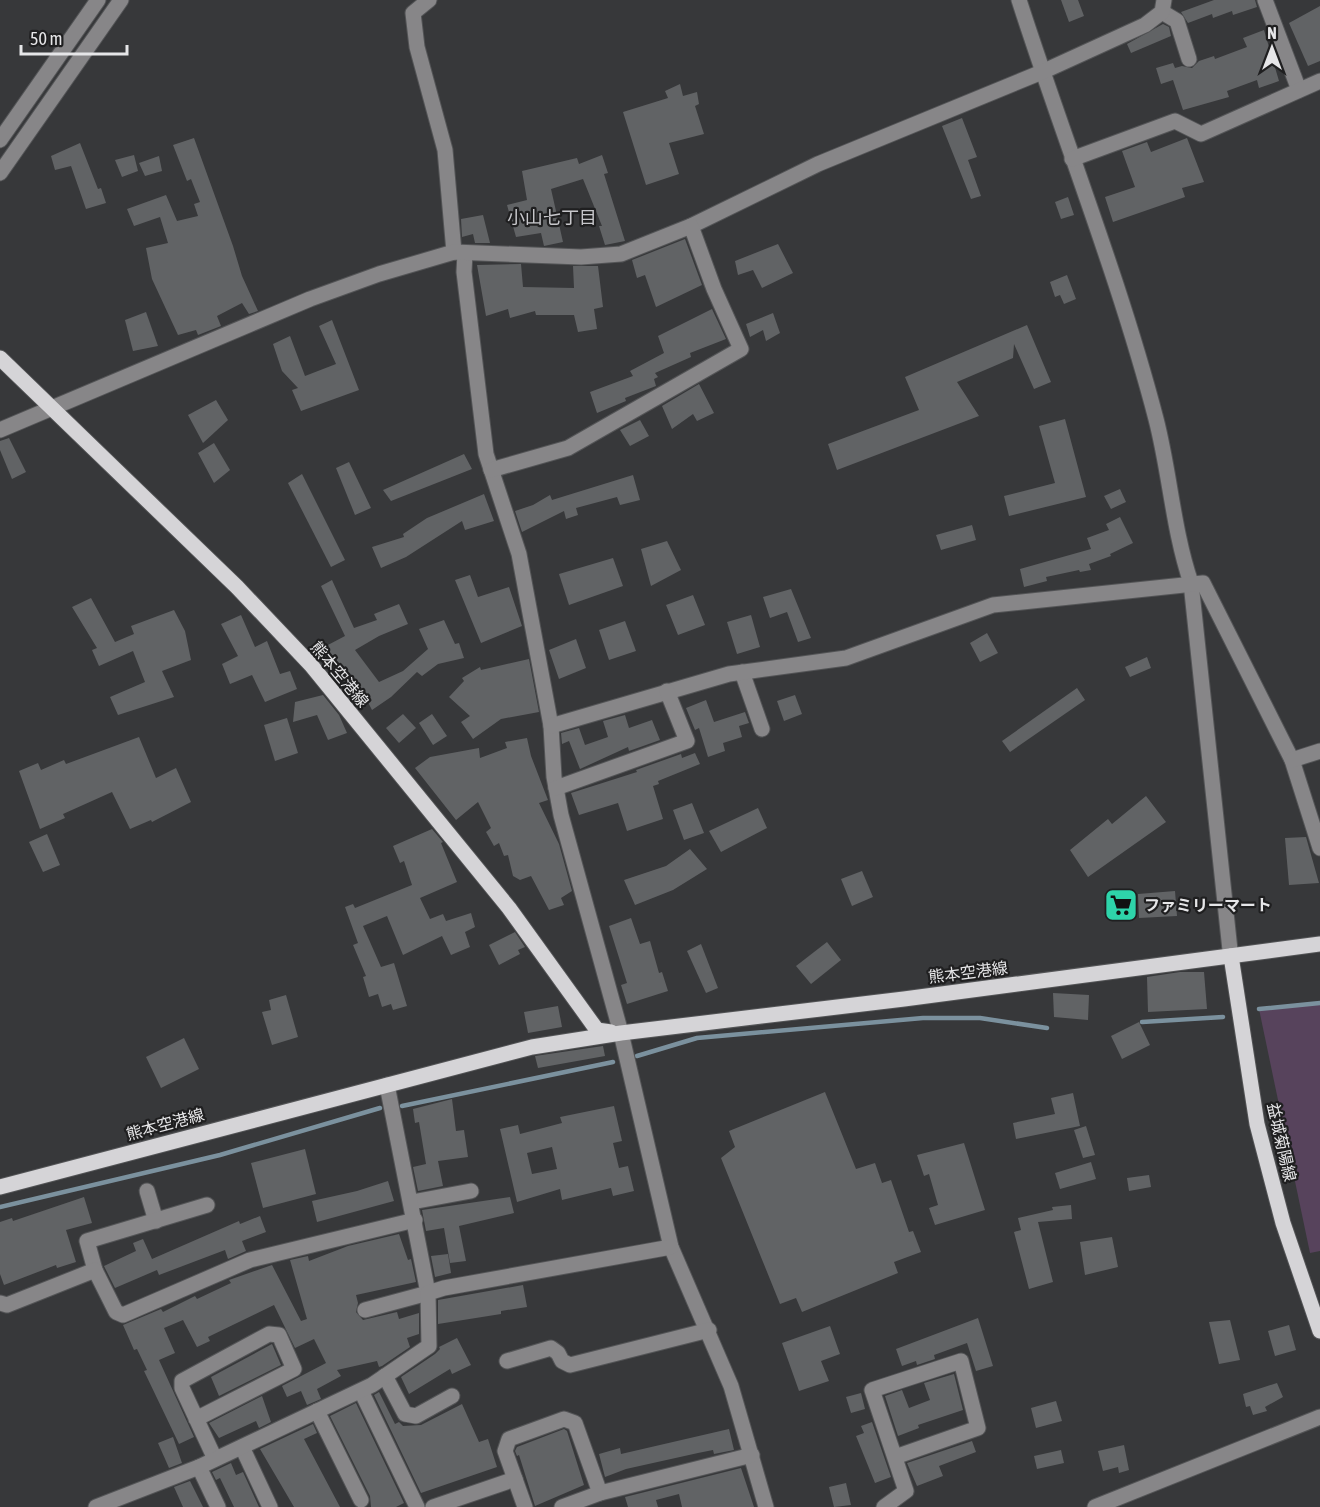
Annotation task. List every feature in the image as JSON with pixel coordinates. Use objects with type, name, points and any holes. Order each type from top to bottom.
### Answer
[{"type":"main road","name":"熊本空港線","points":[[0,358],[237,587],[311,665],[509,908],[597,1030],[621,1033]]},
{"type":"main road","name":"熊本空港線","points":[[0,1186],[532,1047],[621,1033],[1231,953],[1320,944]]},
{"type":"main road","name":"益城菊陽線","points":[[1231,953],[1257,1124],[1283,1223],[1320,1331]]},
{"type":"street","points":[[0,140],[98,0]]},
{"type":"street","points":[[0,173],[121,0]]},
{"type":"street","points":[[429,0],[412,13],[417,47],[445,150],[464,272],[486,454],[519,554],[551,726],[556,788],[561,815],[621,1033],[671,1247],[709,1330],[731,1386],[766,1507]]},
{"type":"street","points":[[1019,0],[1112,273],[1156,421],[1182,558],[1191,584],[1231,953]]},
{"type":"street","points":[[1265,0],[1299,90]]},
{"type":"street","points":[[0,430],[310,299],[379,273],[460,253],[581,257],[621,254],[691,226],[818,164],[1042,72],[1145,25],[1163,6],[1177,21],[1190,59]]},
{"type":"street","points":[[1072,159],[1175,121],[1201,134],[1320,81]]},
{"type":"street","points":[[491,470],[568,448],[741,349],[714,289],[691,226]]},
{"type":"street","points":[[551,726],[668,691],[742,672],[846,658],[993,605],[1203,584],[1292,760],[1320,848]]},
{"type":"street","points":[[742,672],[762,729]]},
{"type":"street","points":[[556,788],[687,741],[668,691]]},
{"type":"street","points":[[1292,760],[1320,751]]},
{"type":"street","points":[[96,1507],[199,1467],[361,1391],[429,1346],[428,1293],[412,1202],[387,1085]]},
{"type":"street","points":[[147,1191],[156,1221]]},
{"type":"street","points":[[412,1202],[471,1191]]},
{"type":"street","points":[[207,1205],[87,1241],[95,1270],[116,1312],[123,1315],[249,1260],[415,1220]]},
{"type":"street","points":[[364,1310],[444,1288],[671,1247]]},
{"type":"street","points":[[0,1303],[7,1305],[95,1270]]},
{"type":"street","points":[[507,1361],[551,1348],[558,1353],[562,1361],[570,1365],[709,1330]]},
{"type":"street","points":[[196,1419],[294,1369],[279,1335],[269,1334],[182,1381],[182,1388],[196,1419],[215,1459]]},
{"type":"street","points":[[884,1507],[906,1491],[872,1390],[961,1361],[978,1428],[895,1457]]},
{"type":"street","points":[[386,1376],[405,1414],[416,1416],[452,1396]]},
{"type":"street","points":[[361,1391],[417,1507]]},
{"type":"street","points":[[318,1411],[361,1500]]},
{"type":"street","points":[[1095,1507],[1320,1417]]},
{"type":"street","points":[[525,1507],[505,1451],[509,1439],[564,1419],[575,1423],[600,1493]]},
{"type":"street","points":[[242,1447],[270,1507]]},
{"type":"street","points":[[562,1507],[600,1493],[752,1455]]},
{"type":"street","points":[[199,1467],[218,1507]]},
{"type":"street","points":[[432,1507],[515,1479]]},
{"type":"shaded area","points":[[1320,1002],[1320,1251],[1310,1253],[1259,1009]]},
{"type":"building","points":[[1061,0],[1078,0],[1084,16],[1069,22]]},
{"type":"building","points":[[1214,0],[1255,0],[1257,7],[1233,15],[1232,11],[1213,18],[1212,14],[1188,23],[1181,12]]},
{"type":"building","points":[[1320,6],[1320,61],[1308,66],[1289,23]]},
{"type":"building","points":[[1163,24],[1169,27],[1171,36],[1131,53],[1127,44]]},
{"type":"building","points":[[1264,30],[1279,81],[1259,88],[1257,80],[1227,91],[1229,97],[1183,110],[1173,80],[1161,84],[1156,68],[1173,63],[1175,68],[1182,66],[1192,68],[1199,61],[1214,56],[1215,59],[1247,47],[1243,38]]},
{"type":"building","points":[[680,84],[683,96],[697,92],[699,104],[695,106],[704,134],[669,143],[679,174],[646,185],[623,112],[668,98],[665,91]]},
{"type":"building","points":[[962,118],[977,157],[968,160],[981,196],[971,199],[942,126]]},
{"type":"building","points":[[194,138],[242,276],[258,311],[249,314],[242,303],[217,316],[221,326],[198,335],[196,330],[178,335],[152,279],[146,248],[168,243],[160,217],[134,226],[127,209],[166,195],[177,221],[198,216],[194,204],[200,202],[191,179],[187,181],[173,145]]},
{"type":"building","points":[[1187,138],[1204,182],[1182,188],[1185,197],[1113,222],[1105,197],[1135,187],[1122,151],[1147,142],[1151,152]]},
{"type":"building","points":[[80,143],[106,203],[86,209],[71,166],[55,170],[51,156]]},
{"type":"building","points":[[134,155],[138,171],[122,177],[115,160]]},
{"type":"building","points":[[602,155],[608,173],[604,174],[625,241],[605,245],[599,226],[602,226],[583,179],[551,189],[563,242],[544,246],[541,233],[516,237],[507,205],[527,200],[522,171],[577,158],[579,164]]},
{"type":"building","points":[[159,156],[162,171],[145,176],[139,163]]},
{"type":"building","points":[[1068,197],[1074,215],[1061,219],[1055,202]]},
{"type":"building","points":[[483,215],[490,243],[475,243],[473,234],[462,237],[461,219]]},
{"type":"building","points":[[685,239],[702,285],[656,307],[645,275],[637,278],[632,260]]},
{"type":"building","points":[[778,244],[793,273],[762,288],[753,270],[738,275],[735,261]]},
{"type":"building","points":[[521,264],[523,287],[574,288],[573,266],[598,266],[603,307],[594,309],[597,329],[578,332],[574,315],[536,315],[535,311],[510,318],[508,309],[486,316],[477,265]]},
{"type":"building","points":[[1067,275],[1076,299],[1064,304],[1060,295],[1055,297],[1050,282]]},
{"type":"building","points":[[712,309],[726,339],[690,353],[691,357],[655,373],[658,377],[654,379],[656,386],[625,398],[626,401],[597,413],[590,392],[633,376],[630,371],[664,353],[658,336]]},
{"type":"building","points":[[146,312],[158,346],[133,351],[125,320]]},
{"type":"building","points":[[773,313],[780,333],[766,341],[763,330],[750,337],[746,324]]},
{"type":"building","points":[[332,320],[359,390],[301,411],[292,390],[298,388],[282,371],[273,344],[290,336],[305,376],[336,364],[319,326]]},
{"type":"building","points":[[1027,325],[1051,382],[1034,389],[1014,344],[1013,358],[957,382],[979,416],[837,470],[828,444],[919,410],[905,377]]},
{"type":"building","points":[[699,384],[714,413],[697,421],[693,414],[672,429],[662,406]]},
{"type":"building","points":[[216,400],[228,420],[203,443],[188,415]]},
{"type":"building","points":[[1065,419],[1086,497],[1009,516],[1004,496],[1055,483],[1039,426]]},
{"type":"building","points":[[640,420],[649,436],[630,446],[620,430]]},
{"type":"building","points":[[9,438],[26,472],[12,479],[0,450],[0,441]]},
{"type":"building","points":[[214,443],[230,470],[214,483],[198,453]]},
{"type":"building","points":[[464,454],[472,469],[391,501],[383,490]]},
{"type":"building","points":[[349,462],[371,508],[355,515],[336,468]]},
{"type":"building","points":[[302,474],[345,560],[331,567],[288,483]]},
{"type":"building","points":[[633,475],[640,500],[620,505],[617,497],[576,508],[578,515],[566,519],[564,511],[522,532],[515,511],[533,505],[550,495],[552,500]]},
{"type":"building","points":[[1120,489],[1126,502],[1111,509],[1104,496]]},
{"type":"building","points":[[484,494],[494,521],[465,530],[462,521],[406,557],[381,568],[372,547],[404,537],[403,534],[427,518]]},
{"type":"building","points":[[1120,517],[1133,543],[1110,554],[1111,556],[1089,564],[1091,570],[1080,572],[1079,570],[1046,577],[1047,581],[1024,587],[1020,569],[1091,549],[1087,538],[1109,530],[1106,524]]},
{"type":"building","points":[[972,525],[976,540],[941,550],[936,535]]},
{"type":"building","points":[[667,541],[681,570],[651,586],[641,549]]},
{"type":"building","points":[[613,558],[623,586],[569,605],[559,574]]},
{"type":"building","points":[[470,575],[478,597],[509,587],[522,626],[481,643],[455,580]]},
{"type":"building","points":[[332,580],[354,628],[377,620],[374,614],[399,604],[408,624],[379,636],[355,650],[379,682],[403,671],[428,649],[419,629],[444,620],[455,644],[459,643],[464,658],[438,664],[422,676],[417,672],[391,697],[372,710],[359,685],[354,689],[326,646],[345,636],[321,586]]},
{"type":"building","points":[[791,589],[811,638],[798,642],[787,612],[770,618],[763,597]]},
{"type":"building","points":[[693,595],[705,625],[678,635],[666,605]]},
{"type":"building","points":[[91,598],[115,642],[134,634],[131,626],[174,610],[185,631],[191,660],[162,671],[174,697],[118,715],[110,697],[145,682],[133,651],[99,666],[92,650],[97,648],[72,607]]},
{"type":"building","points":[[241,615],[255,647],[267,641],[280,674],[290,671],[297,689],[265,702],[252,675],[230,684],[222,664],[238,656],[221,624]]},
{"type":"building","points":[[751,615],[760,647],[737,654],[727,622]]},
{"type":"building","points":[[625,621],[636,651],[609,660],[599,630]]},
{"type":"building","points":[[987,633],[998,653],[980,662],[970,643]]},
{"type":"building","points":[[576,639],[586,668],[559,679],[549,650]]},
{"type":"building","points":[[1147,657],[1151,668],[1130,677],[1125,667]]},
{"type":"building","points":[[529,659],[539,712],[501,719],[473,739],[461,722],[470,716],[449,697],[464,681],[462,678],[480,667],[481,670]]},
{"type":"building","points":[[1077,688],[1085,700],[1010,752],[1002,741]]},
{"type":"building","points":[[323,695],[339,715],[347,733],[328,740],[317,715],[293,722],[295,702]]},
{"type":"building","points":[[795,695],[802,714],[784,721],[777,701]]},
{"type":"building","points":[[706,700],[714,722],[745,712],[749,723],[739,726],[742,737],[723,743],[725,751],[708,757],[699,728],[695,730],[686,708]]},
{"type":"building","points":[[403,714],[416,728],[399,743],[386,728]]},
{"type":"building","points":[[432,714],[447,736],[433,745],[419,723]]},
{"type":"building","points":[[625,715],[629,728],[652,720],[660,740],[629,751],[628,747],[580,769],[569,741],[562,744],[561,733],[579,728],[585,745],[608,737],[603,721]]},
{"type":"building","points":[[287,718],[298,753],[275,761],[264,725]]},
{"type":"building","points":[[139,737],[156,778],[176,768],[191,802],[152,822],[151,820],[130,829],[112,792],[63,814],[65,818],[40,829],[19,771],[38,763],[41,770],[64,760],[66,764]]},
{"type":"building","points":[[527,738],[531,756],[548,800],[539,803],[559,844],[572,891],[561,898],[564,905],[549,910],[531,876],[520,880],[513,876],[508,855],[504,856],[499,843],[494,846],[486,832],[491,828],[478,802],[456,820],[415,768],[430,757],[479,748],[480,758],[507,748],[505,742]]},
{"type":"building","points":[[695,753],[700,764],[658,781],[659,784],[653,786],[663,819],[627,831],[618,803],[579,815],[571,793],[637,772],[636,770],[681,754],[682,758]]},
{"type":"building","points":[[1146,796],[1166,822],[1088,877],[1070,850],[1108,819],[1112,824]]},
{"type":"building","points":[[692,803],[704,833],[684,840],[673,810]]},
{"type":"building","points":[[758,808],[767,828],[721,852],[709,831]]},
{"type":"building","points":[[432,829],[443,842],[441,843],[457,882],[420,898],[430,919],[443,914],[446,921],[471,913],[475,927],[465,932],[470,947],[451,955],[442,936],[403,955],[387,916],[363,926],[381,967],[394,963],[407,1006],[393,1010],[391,1004],[382,1007],[378,994],[369,997],[363,977],[366,976],[353,945],[358,943],[345,907],[353,904],[355,908],[412,885],[404,861],[400,863],[393,846]]},
{"type":"building","points":[[47,834],[60,865],[43,872],[29,842]]},
{"type":"building","points":[[1306,837],[1319,883],[1289,885],[1285,838]]},
{"type":"building","points":[[690,849],[707,869],[673,890],[635,905],[624,880],[666,866]]},
{"type":"building","points":[[862,871],[873,897],[852,906],[841,879]]},
{"type":"building","points":[[1175,891],[1177,916],[1139,918],[1138,894]]},
{"type":"building","points":[[631,918],[640,944],[650,941],[659,973],[662,972],[668,991],[627,1004],[621,985],[627,983],[609,926]]},
{"type":"building","points":[[515,932],[525,947],[518,950],[520,954],[499,965],[489,945]]},
{"type":"building","points":[[827,942],[841,960],[811,984],[796,966]]},
{"type":"building","points":[[701,944],[718,988],[706,993],[687,951]]},
{"type":"building","points":[[1180,972],[1204,972],[1207,1009],[1148,1012],[1147,977]]},
{"type":"building","points":[[1053,993],[1089,995],[1088,1020],[1054,1017]]},
{"type":"building","points":[[286,995],[298,1037],[272,1045],[262,1012],[271,1010],[269,1000]]},
{"type":"building","points":[[558,1006],[562,1027],[528,1033],[524,1012]]},
{"type":"building","points":[[1139,1022],[1150,1045],[1122,1059],[1111,1036]]},
{"type":"building","points":[[184,1038],[199,1069],[161,1088],[146,1057]]},
{"type":"building","points":[[603,1046],[605,1056],[538,1068],[535,1056]]},
{"type":"building","points":[[825,1092],[856,1169],[875,1163],[882,1183],[891,1180],[909,1232],[913,1231],[921,1252],[894,1262],[898,1273],[802,1312],[796,1298],[780,1304],[721,1158],[735,1147],[729,1131]]},
{"type":"building","points":[[1073,1093],[1080,1126],[1016,1139],[1013,1123],[1055,1114],[1051,1098]]},
{"type":"building","points":[[452,1099],[456,1131],[464,1130],[468,1157],[438,1161],[443,1186],[418,1191],[413,1167],[426,1164],[419,1122],[415,1123],[413,1109]]},
{"type":"building","points":[[614,1106],[622,1141],[613,1143],[619,1168],[628,1166],[634,1191],[613,1196],[611,1188],[562,1200],[560,1189],[517,1202],[500,1129],[518,1125],[520,1134],[562,1123],[560,1117]],"holes":[[[552,1147],[557,1169],[532,1174],[527,1153]]]},
{"type":"building","points":[[1086,1126],[1095,1155],[1083,1158],[1074,1130]]},
{"type":"building","points":[[964,1143],[985,1210],[935,1225],[929,1208],[938,1205],[929,1174],[924,1176],[917,1155]]},
{"type":"building","points":[[305,1149],[316,1194],[263,1208],[251,1163]]},
{"type":"building","points":[[1091,1162],[1096,1179],[1060,1189],[1055,1173]]},
{"type":"building","points":[[1149,1175],[1151,1187],[1129,1191],[1127,1178]]},
{"type":"building","points":[[388,1181],[394,1201],[317,1222],[312,1201]]},
{"type":"building","points":[[84,1197],[92,1223],[66,1230],[76,1262],[57,1268],[56,1265],[4,1285],[0,1274],[0,1222],[12,1218],[13,1221]]},
{"type":"building","points":[[510,1197],[514,1213],[459,1226],[466,1261],[450,1263],[444,1228],[426,1231],[422,1210]]},
{"type":"building","points":[[1071,1205],[1072,1219],[1038,1222],[1053,1282],[1029,1289],[1014,1232],[1021,1230],[1018,1218],[1053,1210],[1052,1207]]},
{"type":"building","points":[[260,1216],[266,1232],[242,1241],[246,1251],[228,1259],[225,1250],[159,1275],[157,1270],[115,1288],[104,1266],[136,1251],[133,1243],[143,1239],[152,1259],[239,1221],[240,1224]]},
{"type":"building","points":[[399,1234],[408,1260],[411,1259],[416,1282],[356,1295],[358,1303],[356,1312],[363,1320],[397,1312],[399,1319],[419,1313],[419,1334],[407,1338],[410,1347],[382,1366],[379,1367],[377,1361],[337,1370],[341,1376],[317,1389],[321,1399],[307,1405],[301,1391],[287,1397],[282,1386],[326,1363],[314,1339],[295,1348],[274,1305],[208,1337],[210,1341],[197,1347],[183,1320],[164,1328],[175,1353],[159,1360],[194,1437],[179,1444],[144,1371],[147,1370],[137,1349],[134,1350],[123,1325],[161,1309],[163,1312],[195,1296],[197,1299],[231,1283],[229,1280],[272,1265],[301,1321],[307,1319],[290,1260],[308,1256],[309,1261],[348,1246]]},
{"type":"building","points":[[1112,1237],[1118,1267],[1085,1275],[1080,1242]]},
{"type":"building","points":[[448,1254],[451,1273],[435,1277],[431,1256]]},
{"type":"building","points":[[523,1285],[527,1307],[501,1311],[501,1314],[438,1324],[438,1300]]},
{"type":"building","points":[[978,1318],[993,1366],[976,1371],[967,1343],[934,1355],[935,1359],[917,1365],[916,1361],[902,1366],[896,1349]]},
{"type":"building","points":[[1230,1320],[1240,1360],[1219,1364],[1209,1322]]},
{"type":"building","points":[[1289,1325],[1296,1350],[1275,1356],[1268,1331]]},
{"type":"building","points":[[830,1326],[840,1354],[821,1361],[829,1381],[799,1391],[782,1343]]},
{"type":"building","points":[[457,1338],[471,1365],[452,1374],[450,1369],[409,1394],[401,1377],[435,1354],[440,1349],[439,1347]]},
{"type":"building","points":[[272,1344],[281,1365],[219,1396],[211,1377]]},
{"type":"building","points":[[954,1374],[963,1410],[918,1425],[919,1428],[898,1436],[885,1396],[902,1390],[909,1408],[930,1400],[924,1383]]},
{"type":"building","points":[[1277,1383],[1283,1397],[1265,1407],[1267,1411],[1253,1415],[1250,1406],[1246,1407],[1243,1394]]},
{"type":"building","points":[[379,1392],[395,1424],[399,1422],[403,1426],[421,1425],[462,1404],[479,1442],[488,1439],[497,1467],[421,1493],[374,1395]]},
{"type":"building","points":[[861,1393],[865,1409],[851,1413],[846,1397]]},
{"type":"building","points":[[262,1396],[271,1422],[259,1428],[256,1421],[219,1438],[209,1423]]},
{"type":"building","points":[[1056,1401],[1062,1421],[1036,1428],[1031,1408]]},
{"type":"building","points":[[356,1403],[404,1503],[396,1507],[371,1507],[370,1496],[330,1416]]},
{"type":"building","points":[[872,1422],[891,1477],[875,1483],[856,1436],[864,1433],[861,1426]]},
{"type":"building","points":[[313,1424],[317,1433],[304,1439],[340,1507],[294,1507],[260,1449]]},
{"type":"building","points":[[564,1429],[567,1431],[584,1485],[535,1506],[519,1455],[517,1456],[515,1451],[517,1447]]},
{"type":"building","points":[[729,1429],[734,1450],[714,1454],[713,1450],[698,1453],[626,1469],[605,1477],[599,1454],[620,1448],[621,1454]]},
{"type":"building","points":[[173,1437],[182,1463],[169,1468],[158,1443]]},
{"type":"building","points":[[972,1441],[976,1452],[939,1466],[943,1476],[917,1486],[907,1463]]},
{"type":"building","points":[[1124,1445],[1129,1470],[1119,1473],[1118,1467],[1103,1471],[1098,1451]]},
{"type":"building","points":[[1061,1450],[1064,1463],[1037,1469],[1034,1456]]},
{"type":"building","points":[[231,1463],[236,1475],[243,1472],[259,1507],[234,1507],[220,1478],[216,1480],[212,1472]]},
{"type":"building","points":[[741,1468],[754,1507],[682,1507],[679,1494],[656,1500],[658,1507],[628,1507],[625,1497]]},
{"type":"building","points":[[190,1481],[203,1507],[183,1507],[174,1487]]},
{"type":"building","points":[[846,1483],[851,1505],[834,1507],[829,1487]]},
{"type":"waterway","points":[[1259,1009],[1320,1003]]},
{"type":"waterway","points":[[1142,1022],[1223,1017]]},
{"type":"waterway","points":[[637,1056],[697,1038],[923,1018],[980,1018],[1047,1028]]},
{"type":"waterway","points":[[402,1106],[613,1062]]},
{"type":"waterway","points":[[0,1207],[220,1155],[380,1108]]},
{"type":"place","name":"ファミリーマート","points":[[1121,905]]},
{"type":"district","name":"小山七丁目","points":[[552,217]]}]
